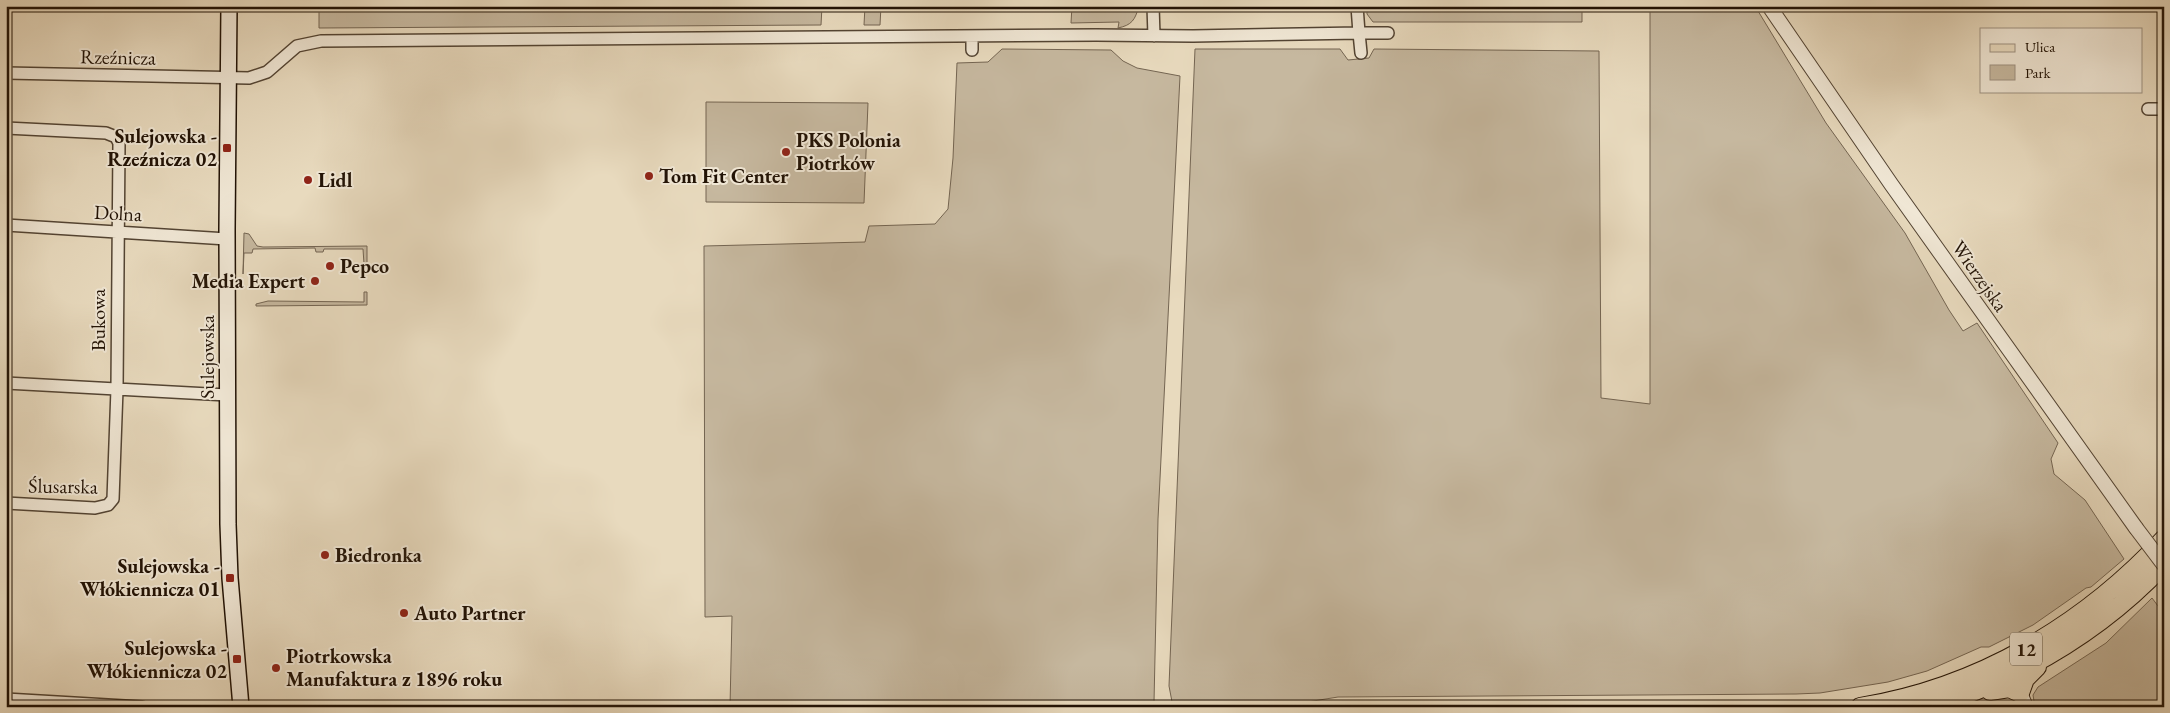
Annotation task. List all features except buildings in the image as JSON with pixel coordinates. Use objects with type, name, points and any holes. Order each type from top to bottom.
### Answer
[{"type":"main road","name":"Sulejowska","points":[[229,6],[227,239],[229,562],[241,707]]},
{"type":"main road","name":"12","points":[[1860,707],[1902,698],[1946,685],[1999,663],[2030,647],[2069,623],[2106,595],[2130,574],[2164,539]]},
{"type":"main road","name":"12","points":[[1932,707],[2006,678],[2044,659],[2099,622],[2164,565]]},
{"type":"main road","points":[[2023,700],[2024,679],[2044,659]]},
{"type":"main road","points":[[1971,693],[2008,688],[2023,700]]},
{"type":"street","points":[[1153,6],[1154,36]]},
{"type":"street","points":[[1357,6],[1361,53]]},
{"type":"street","name":"Wierzejska","points":[[1769,6],[1896,192],[2164,565]]},
{"type":"street","name":"Rzeźnicza","points":[[6,73],[246,78],[262,74],[297,46],[321,41],[1388,33]]},
{"type":"street","points":[[972,36],[972,50]]},
{"type":"street","points":[[2148,109],[2164,109]]},
{"type":"street","name":"Bukowa","points":[[6,128],[106,132],[116,136],[119,143],[117,232],[118,389],[114,496]]},
{"type":"street","name":"Dolna","points":[[6,225],[227,239]]},
{"type":"street","points":[[6,383],[227,395]]},
{"type":"street","name":"Ślusarska","points":[[6,503],[95,508],[108,505],[114,496]]},
{"type":"street","points":[[6,699],[142,707]]},
{"type":"green space","points":[[319,6],[822,6],[821,25],[319,28]]},
{"type":"green space","points":[[865,6],[881,6],[880,25],[864,25]]},
{"type":"green space","points":[[1072,6],[1139,6],[1132,21],[1118,28],[1119,22],[1071,23]]},
{"type":"green space","points":[[1367,6],[1582,6],[1582,22],[1373,22],[1367,14]]},
{"type":"green space","points":[[1650,6],[1755,6],[1826,123],[1905,233],[1963,331],[1977,323],[2058,443],[2051,459],[2054,474],[2085,500],[2124,559],[2091,587],[2086,588],[2033,625],[1989,647],[1981,647],[1927,671],[1888,682],[1820,693],[1338,697],[1276,707],[1173,707],[1169,686],[1195,49],[1340,49],[1348,60],[1369,58],[1374,49],[1599,51],[1601,398],[1650,404]]},
{"type":"green space","points":[[1002,49],[1111,50],[1123,61],[1137,68],[1180,76],[1158,519],[1154,702],[1156,707],[730,707],[732,616],[705,617],[704,246],[865,242],[869,226],[935,224],[948,209],[953,158],[957,63],[988,62]]},
{"type":"green space","name":"PKS Polonia Piotrków","points":[[706,102],[868,103],[864,203],[706,202]]},
{"type":"green space","points":[[244,233],[249,234],[257,246],[263,247],[367,246],[367,264],[364,264],[363,249],[324,249],[323,252],[316,252],[315,248],[253,249],[252,253],[244,253],[243,274]]},
{"type":"green space","points":[[364,292],[367,292],[367,305],[256,306],[256,304],[268,301],[364,302]]},
{"type":"green space","points":[[2152,598],[2164,614],[2164,707],[2035,707],[2033,695],[2038,687],[2106,643]]},
{"type":"place","name":"Sulejowska - Rzeźnicza 02","points":[[227,148]]},
{"type":"place","name":"PKS Polonia Piotrków","points":[[786,152]]},
{"type":"place","name":"Tom Fit Center","points":[[649,176]]},
{"type":"place","name":"Lidl","points":[[308,180]]},
{"type":"place","name":"Pepco","points":[[330,266]]},
{"type":"place","name":"Media Expert","points":[[315,281]]},
{"type":"place","name":"Biedronka","points":[[325,555]]},
{"type":"place","name":"Sulejowska - Włókiennicza 01","points":[[230,578]]},
{"type":"place","name":"Auto Partner","points":[[404,613]]},
{"type":"place","name":"Sulejowska - Włókiennicza 02","points":[[237,659]]},
{"type":"place","name":"Piotrkowska Manufaktura z 1896 roku","points":[[276,668]]}]
